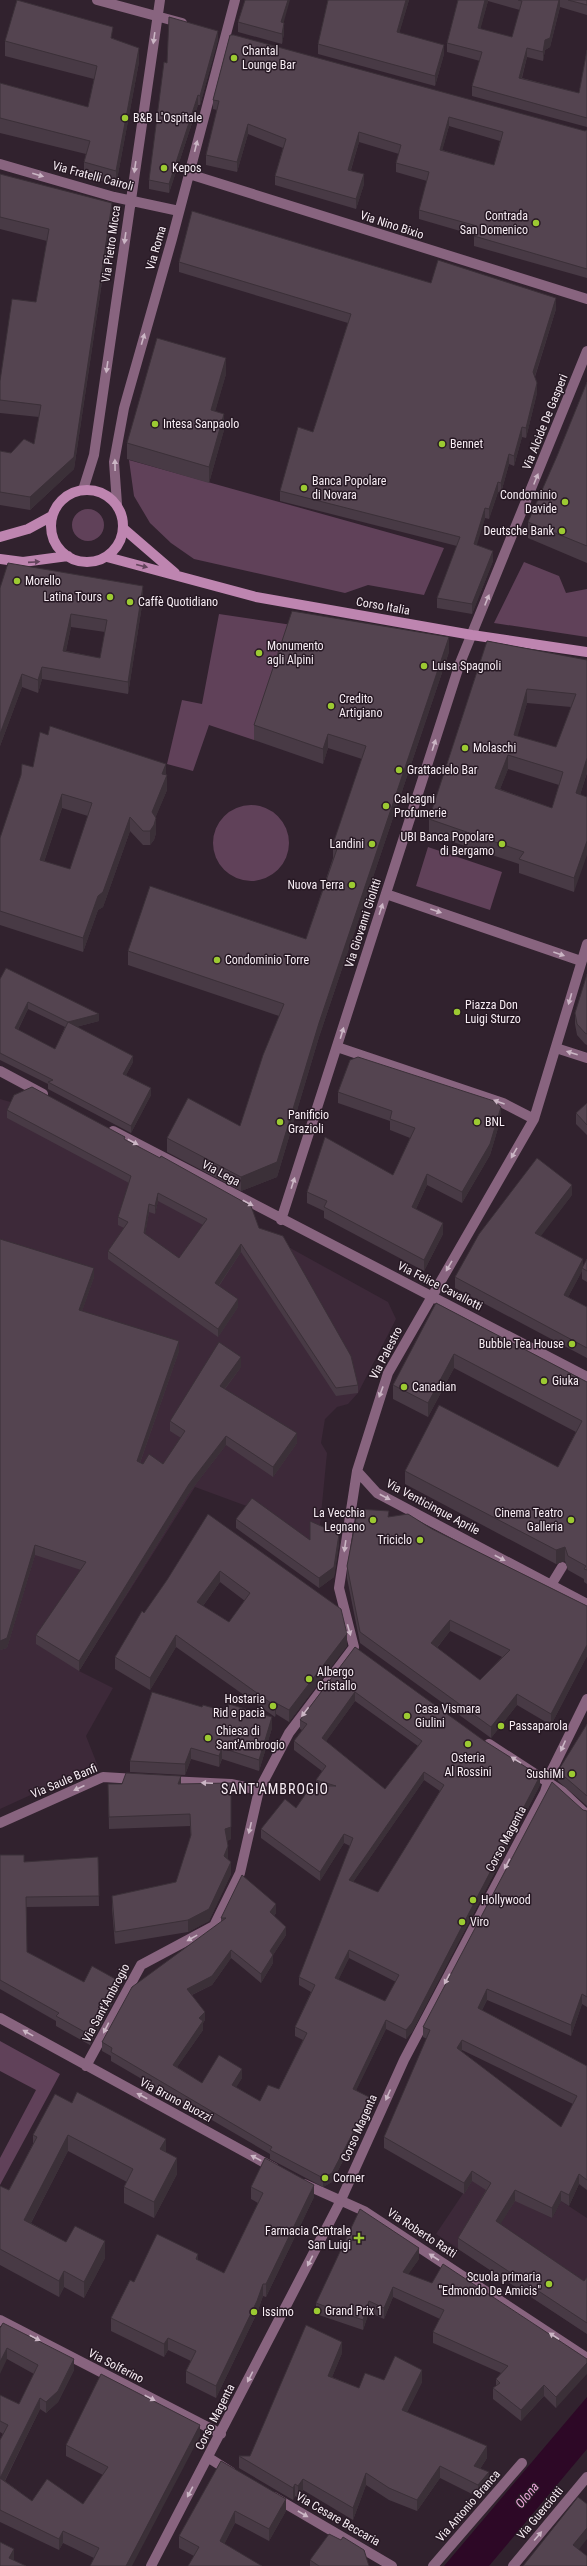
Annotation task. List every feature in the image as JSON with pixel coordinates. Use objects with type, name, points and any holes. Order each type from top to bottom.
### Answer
[{"type":"street","points":[[97,0],[192,26]]},
{"type":"street","name":"Via Pietro Micca","points":[[83,490],[94,455],[160,0]]},
{"type":"street","name":"Via Roma","points":[[117,504],[114,462],[124,408],[229,35],[235,0]]},
{"type":"street","points":[[212,31],[229,35]]},
{"type":"street","name":"Via Fratelli Cairoli","points":[[0,164],[114,197],[131,199],[179,211]]},
{"type":"street","name":"Via Nino Bixio","points":[[189,174],[587,299]]},
{"type":"street","name":"Via Alcide De Gasperi","points":[[472,636],[587,351]]},
{"type":"street","points":[[0,538],[28,529],[52,516],[64,498],[83,490],[102,492],[117,504],[124,520],[124,529],[121,540],[107,557],[87,562],[68,556],[59,549],[53,539],[52,516]]},
{"type":"street","name":"Corso Italia","points":[[124,529],[178,575]]},
{"type":"street","points":[[0,559],[23,562],[68,556]]},
{"type":"street","name":"Corso Italia","points":[[107,557],[256,597],[472,636],[587,652]]},
{"type":"street","name":"Via Giovanni Giolitti","points":[[281,1220],[338,1047],[458,668],[472,636]]},
{"type":"street","points":[[386,894],[581,961]]},
{"type":"street","points":[[338,1047],[503,1103],[534,1119],[587,944]]},
{"type":"street","points":[[556,1048],[587,1058]]},
{"type":"street","points":[[0,1071],[55,1100]]},
{"type":"street","name":"Via Palestro","points":[[357,1649],[344,1613],[339,1588],[357,1471],[388,1373],[534,1119]]},
{"type":"street","name":"Via Lega","points":[[104,1126],[281,1220]]},
{"type":"street","name":"Via Felice Cavallotti","points":[[281,1220],[587,1377]]},
{"type":"street","name":"Via Venticinque Aprile","points":[[357,1471],[377,1493],[587,1604]]},
{"type":"street","points":[[552,1585],[562,1567]]},
{"type":"street","points":[[335,1607],[344,1613]]},
{"type":"street","name":"Via Sant'Ambrogio","points":[[86,2066],[141,1964],[214,1926],[240,1873],[259,1790],[289,1734],[357,1649]]},
{"type":"street","name":"Corso Magenta","points":[[151,2566],[209,2458],[340,2202],[404,2060],[545,1792],[568,1734],[587,1699]]},
{"type":"street","points":[[481,1738],[563,1792],[587,1815]]},
{"type":"street","name":"Via Saule Banfi","points":[[0,1823],[103,1778],[231,1784],[259,1790]]},
{"type":"street","name":"Via Bruno Buozzi","points":[[0,2018],[281,2172]]},
{"type":"street","points":[[295,2179],[340,2202]]},
{"type":"street","name":"Via Roberto Ratti","points":[[340,2202],[364,2211],[587,2358]]},
{"type":"street","name":"Via Solferino","points":[[0,2320],[221,2434]]},
{"type":"street","points":[[209,2458],[242,2478]]},
{"type":"street","name":"Via Antonio Branca","points":[[433,2566],[522,2463]]},
{"type":"street","name":"Via Guerciotti","points":[[513,2566],[587,2477]]},
{"type":"street","name":"Via Cesare Beccaria","points":[[262,2490],[381,2563],[392,2566]]},
{"type":"shaded area","points":[[129,460],[444,548],[424,595],[368,585],[345,593],[194,559],[171,543],[150,523],[134,496]]},
{"type":"shaded area","points":[[85,509],[91,509],[100,513],[104,525],[100,537],[91,541],[85,541],[76,537],[72,528],[72,522],[76,513]]},
{"type":"shaded area","points":[[524,562],[559,576],[566,593],[587,589],[587,637],[494,623]]},
{"type":"shaded area","points":[[219,614],[292,625],[254,740],[209,725],[193,771],[167,764],[182,700],[202,704]]},
{"type":"shaded area","points":[[251,805],[265,808],[278,816],[286,829],[289,843],[286,857],[278,870],[265,878],[251,881],[237,878],[224,870],[216,857],[213,843],[216,829],[224,816],[237,808]]},
{"type":"shaded area","points":[[428,847],[502,872],[490,910],[416,886]]},
{"type":"shaded area","points":[[0,1099],[14,1103],[259,1236],[283,1244],[388,1302],[396,1319],[358,1393],[348,1404],[337,1407],[325,1419],[321,1443],[327,1453],[319,1535],[310,1556],[252,1508],[195,1487],[79,1671],[113,1688],[86,1736],[99,1769],[70,1777],[0,1809]]},
{"type":"shaded area","points":[[0,2041],[60,2074],[0,2185],[0,2158],[36,2090],[0,2071]]},
{"type":"shaded area","name":"Scuola primaria \"Edmondo De Amicis\"","points":[[478,2171],[533,2209],[552,2218],[561,2201],[587,2218],[587,2334],[436,2234]]},
{"type":"water","name":"Olona","points":[[587,2397],[587,2449],[489,2566],[444,2566]]},
{"type":"building","points":[[17,0],[113,27],[111,38],[139,48],[116,171],[84,162],[90,141],[0,118],[0,83],[88,107],[97,66],[5,41]]},
{"type":"building","points":[[245,0],[288,0],[281,22],[284,23],[282,34],[238,22]]},
{"type":"building","points":[[328,0],[406,0],[397,32],[444,45],[435,76],[318,44]]},
{"type":"building","points":[[458,0],[485,0],[478,28],[512,37],[522,1],[518,0],[559,0],[550,38],[545,40],[543,52],[527,48],[519,78],[579,93],[587,50],[587,118],[472,86],[482,52],[447,43]]},
{"type":"building","points":[[568,0],[587,0],[587,5]]},
{"type":"building","points":[[169,17],[218,31],[200,96],[198,95],[169,184],[149,180],[164,62],[167,63]]},
{"type":"building","points":[[230,35],[234,35],[585,131],[587,130],[587,269],[474,236],[477,226],[419,210],[429,172],[396,163],[401,145],[359,132],[348,170],[364,174],[356,199],[275,176],[286,139],[248,124],[237,162],[206,155],[219,101],[213,100]],"holes":[[[449,117],[503,132],[494,165],[440,150]]]},
{"type":"building","points":[[0,174],[112,203],[74,457],[30,497],[0,492],[0,451],[11,453],[24,439],[34,444],[41,405],[0,400],[0,381],[12,299],[36,302],[49,229],[0,217]]},
{"type":"building","points":[[192,211],[431,283],[438,260],[556,298],[533,372],[537,383],[526,428],[522,427],[514,456],[509,454],[501,483],[498,482],[489,509],[485,508],[474,544],[493,551],[472,604],[437,598],[460,537],[280,491],[298,427],[313,432],[351,314],[179,262]]},
{"type":"building","points":[[157,338],[226,358],[211,410],[224,414],[209,467],[127,443]]},
{"type":"building","name":"Condominio Davide","points":[[587,382],[587,546],[528,522]]},
{"type":"building","points":[[8,563],[143,586],[128,682],[42,667],[38,680],[22,674],[0,734],[0,588]],"holes":[[[71,614],[107,620],[100,658],[63,651]]]},
{"type":"building","points":[[292,611],[449,637],[319,1023],[277,1162],[241,1177],[167,1138],[188,1098],[240,1126],[263,1055],[284,1004],[128,951],[150,886],[306,939],[338,846],[333,844],[366,746],[328,734],[323,749],[254,725]]},
{"type":"building","points":[[487,641],[587,660],[587,758],[576,793],[587,797],[587,841],[574,878],[519,859],[524,852],[429,819]],"holes":[[[527,689],[576,694],[556,747],[514,735]],[[508,755],[563,772],[552,808],[495,788]]]},
{"type":"building","points":[[50,726],[166,764],[162,774],[167,775],[152,812],[156,818],[154,825],[150,831],[143,831],[130,817],[103,892],[98,896],[83,938],[0,911],[0,838],[21,775],[22,764],[33,767],[40,732],[48,735]],"holes":[[[62,794],[92,803],[70,869],[40,860]]]},
{"type":"building","points":[[6,968],[99,1014],[68,1022],[133,1056],[123,1074],[151,1088],[131,1126],[48,1082],[53,1080],[0,1053],[0,979]],"holes":[[[28,1002],[68,1022],[55,1049],[15,1028]]]},
{"type":"building","points":[[587,974],[587,1034],[577,1024],[575,1013]]},
{"type":"building","points":[[358,1057],[494,1101],[501,1107],[490,1144],[462,1192],[427,1174],[412,1207],[443,1223],[424,1260],[324,1207],[327,1201],[307,1192],[325,1137],[393,1175],[415,1128],[390,1119],[392,1111],[338,1092],[350,1060]]},
{"type":"building","points":[[32,1087],[125,1137],[124,1139],[160,1158],[161,1156],[251,1206],[259,1228],[283,1236],[351,1356],[358,1385],[336,1388],[241,1244],[215,1283],[238,1299],[218,1329],[108,1251],[128,1222],[118,1217],[131,1176],[7,1110],[14,1095]],"holes":[[[158,1193],[207,1219],[179,1258],[144,1233],[149,1204],[155,1206]]]},
{"type":"building","points":[[587,1103],[587,1125],[576,1113]]},
{"type":"building","points":[[537,1158],[572,1185],[535,1233],[583,1259],[564,1295],[587,1307],[587,1348],[455,1277],[479,1234]]},
{"type":"building","points":[[0,1239],[94,1268],[79,1310],[179,1341],[137,1461],[143,1464],[149,1454],[163,1464],[185,1431],[170,1421],[219,1342],[241,1357],[220,1386],[297,1433],[273,1467],[226,1436],[189,1484],[79,1661],[36,1635],[86,1562],[35,1545],[7,1638],[0,1641]]},
{"type":"building","points":[[587,1259],[587,1271],[582,1268]]},
{"type":"building","points":[[436,1303],[587,1382],[587,1570],[584,1569],[586,1566],[568,1556],[565,1547],[556,1550],[405,1471],[439,1405],[558,1467],[582,1421],[454,1354],[428,1403],[393,1385]]},
{"type":"building","points":[[252,1498],[310,1540],[310,1521],[339,1534],[334,1567],[319,1578],[236,1519]]},
{"type":"building","points":[[358,1509],[389,1511],[388,1517],[408,1514],[432,1529],[587,1606],[587,1645],[551,1714],[517,1694],[491,1727],[360,1632],[347,1566]],"holes":[[[450,1620],[510,1650],[480,1680],[431,1643]]]},
{"type":"building","points":[[208,1514],[341,1609],[347,1634],[289,1710],[276,1703],[275,1706],[176,1635],[150,1678],[115,1657],[142,1611],[144,1613],[167,1580]],"holes":[[[220,1571],[250,1593],[229,1622],[197,1602]]]},
{"type":"building","points":[[355,1647],[483,1740],[540,1776],[412,2023],[406,2030],[386,2020],[353,2089],[371,2098],[332,2173],[323,2178],[270,2150],[272,2147],[111,2052],[112,2048],[102,2042],[132,1987],[226,1918],[221,1918],[242,1875],[276,1904],[270,1912],[286,1927],[270,1951],[273,1955],[261,1974],[231,1950],[212,1976],[187,1989],[205,2012],[199,2018],[203,2021],[173,2065],[202,2083],[219,2055],[242,2069],[232,2085],[260,2101],[268,2085],[279,2089],[307,2033],[295,2027],[315,1985],[299,1977],[353,1838],[344,1834],[320,1872],[261,1829],[285,1799],[296,1808],[311,1786],[336,1786],[316,1780],[326,1766],[294,1741],[307,1724],[300,1720]],"holes":[[[355,1692],[422,1741],[385,1789],[322,1738]],[[424,1772],[444,1785],[378,1892],[349,1880]],[[349,1950],[399,1975],[385,2001],[335,1978]]]},
{"type":"building","points":[[152,1692],[202,1707],[203,1705],[227,1712],[229,1704],[272,1717],[259,1760],[222,1748],[219,1756],[191,1748],[185,1764],[130,1761]]},
{"type":"building","points":[[587,1724],[587,1796],[558,1771]]},
{"type":"building","points":[[126,1773],[181,1776],[178,1784],[231,1783],[231,1827],[225,1829],[228,1846],[224,1856],[231,1862],[209,1909],[188,1920],[115,1932],[112,1896],[176,1882],[191,1835],[190,1814],[109,1817],[108,1784],[122,1784]]},
{"type":"building","points":[[552,1782],[583,1810],[587,1811],[587,1997],[582,1994],[571,2025],[487,1989],[478,2008],[587,2066],[587,2180],[579,2174],[569,2195],[561,2191],[552,2208],[515,2190],[496,2221],[584,2281],[587,2277],[587,2323],[458,2238],[491,2183],[472,2171],[464,2183],[384,2137],[430,2030],[423,2027]],"holes":[[[462,2040],[577,2096],[561,2127],[457,2048]]]},
{"type":"building","points":[[0,1855],[24,1855],[24,1862],[98,1857],[99,1896],[26,1897],[27,1952],[84,1982],[92,1966],[119,1981],[90,2035],[56,2016],[59,2013],[0,1980]]},
{"type":"building","points":[[77,2092],[166,2139],[160,2149],[177,2158],[154,2202],[124,2187],[133,2169],[68,2135],[24,2220],[66,2242],[75,2226],[105,2241],[84,2282],[64,2271],[59,2281],[0,2249],[0,2186],[9,2190],[37,2137],[33,2135],[55,2094],[72,2103]]},
{"type":"building","points":[[265,2158],[314,2185],[266,2284],[263,2284],[257,2301],[216,2386],[186,2371],[196,2351],[168,2338],[164,2344],[111,2318],[130,2280],[134,2282],[157,2234],[198,2254],[196,2259],[224,2273],[263,2193],[251,2187]]},
{"type":"building","points":[[360,2209],[419,2248],[403,2272],[432,2283],[443,2264],[587,2359],[587,2363],[556,2397],[544,2385],[521,2410],[493,2388],[500,2383],[496,2379],[508,2366],[433,2332],[444,2310],[393,2287],[384,2308],[369,2301],[363,2320],[316,2303]]},
{"type":"building","points":[[3,2323],[74,2359],[58,2391],[46,2402],[40,2398],[0,2478],[0,2440],[8,2425],[0,2421],[0,2395],[19,2404],[38,2365],[7,2348],[0,2362],[0,2328]]},
{"type":"building","points":[[306,2325],[342,2342],[328,2376],[359,2388],[365,2373],[384,2380],[395,2356],[422,2370],[402,2410],[487,2446],[474,2466],[489,2472],[478,2485],[440,2466],[417,2500],[389,2488],[366,2473],[353,2508],[303,2479],[298,2486],[295,2484],[293,2488],[239,2456],[250,2456]]},
{"type":"building","points":[[101,2374],[200,2425],[126,2566],[90,2566],[99,2548],[63,2531],[59,2539],[0,2510],[0,2478],[32,2501],[47,2479],[83,2504],[108,2467],[66,2445]]},
{"type":"building","points":[[221,2461],[286,2499],[269,2529],[235,2511],[220,2541],[262,2566],[188,2566],[199,2547],[179,2536]]},
{"type":"building","points":[[578,2497],[587,2504],[587,2528],[573,2545],[587,2556],[587,2566],[523,2566]]},
{"type":"building","points":[[329,2534],[341,2540],[343,2537],[364,2550],[369,2566],[319,2566],[310,2560]]},
{"type":"building","points":[[0,2542],[14,2549],[9,2558],[26,2566],[0,2566]]},
{"type":"place","name":"Chantal Lounge Bar","points":[[234,58]]},
{"type":"place","name":"B&B L'Ospitale","points":[[125,118]]},
{"type":"place","name":"Kepos","points":[[164,168]]},
{"type":"place","name":"Contrada San Domenico","points":[[536,223]]},
{"type":"place","name":"Intesa Sanpaolo","points":[[155,424]]},
{"type":"place","name":"Bennet","points":[[442,444]]},
{"type":"place","name":"Banca Popolare di Novara","points":[[304,488]]},
{"type":"place","name":"Condominio Davide","points":[[565,502]]},
{"type":"place","name":"Deutsche Bank","points":[[562,531]]},
{"type":"place","name":"Morello","points":[[17,581]]},
{"type":"place","name":"Latina Tours","points":[[110,597]]},
{"type":"place","name":"Caffè Quotidiano","points":[[130,602]]},
{"type":"place","name":"Monumento agli Alpini","points":[[259,653]]},
{"type":"place","name":"Luisa Spagnoli","points":[[424,666]]},
{"type":"place","name":"Credito Artigiano","points":[[331,706]]},
{"type":"place","name":"Molaschi","points":[[465,748]]},
{"type":"place","name":"Grattacielo Bar","points":[[399,770]]},
{"type":"place","name":"Calcagni Profumerie","points":[[386,806]]},
{"type":"place","name":"Landini","points":[[372,844]]},
{"type":"place","name":"UBI Banca Popolare di Bergamo","points":[[502,844]]},
{"type":"place","name":"Nuova Terra","points":[[352,885]]},
{"type":"place","name":"Condominio Torre","points":[[217,960]]},
{"type":"place","name":"Piazza Don Luigi Sturzo","points":[[457,1012]]},
{"type":"place","name":"Panificio Grazioli","points":[[280,1122]]},
{"type":"place","name":"BNL","points":[[477,1122]]},
{"type":"place","name":"Bubble Tea House","points":[[572,1344]]},
{"type":"place","name":"Giuka","points":[[544,1381]]},
{"type":"place","name":"Canadian","points":[[404,1387]]},
{"type":"place","name":"La Vecchia Legnano","points":[[373,1520]]},
{"type":"place","name":"Cinema Teatro Galleria","points":[[571,1520]]},
{"type":"place","name":"Triciclo","points":[[420,1540]]},
{"type":"place","name":"Albergo Cristallo","points":[[309,1679]]},
{"type":"place","name":"Hostaria Rid e pacià","points":[[273,1706]]},
{"type":"place","name":"Casa Vismara Giulini","points":[[407,1716]]},
{"type":"place","name":"Passaparola","points":[[501,1726]]},
{"type":"place","name":"Chiesa di Sant'Ambrogio","points":[[208,1738]]},
{"type":"place","name":"Osteria Al Rossini","points":[[468,1744]]},
{"type":"place","name":"SushiMi","points":[[572,1774]]},
{"type":"place","name":"Hollywood","points":[[473,1900]]},
{"type":"place","name":"Viro","points":[[462,1922]]},
{"type":"place","name":"Corner","points":[[325,2178]]},
{"type":"place","name":"Farmacia Centrale San Luigi","points":[[359,2238]]},
{"type":"place","name":"Scuola primaria \"Edmondo De Amicis\"","points":[[549,2284]]},
{"type":"place","name":"Grand Prix 1","points":[[317,2311]]},
{"type":"place","name":"Issimo","points":[[254,2312]]},
{"type":"district","name":"SANT'AMBROGIO","points":[[275,1789]]}]
